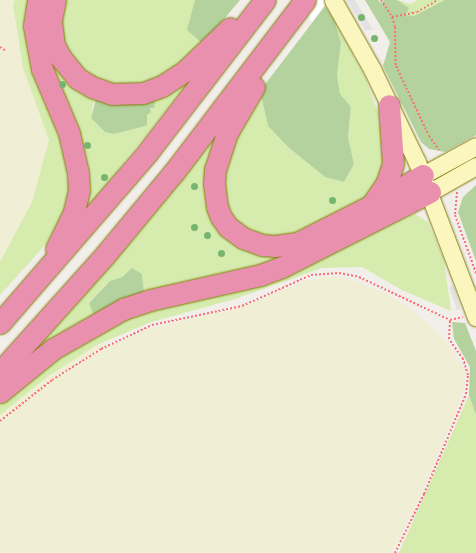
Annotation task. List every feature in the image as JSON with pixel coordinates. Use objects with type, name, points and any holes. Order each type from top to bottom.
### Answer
[{"type":"highway","points":[[28,294],[57,247],[74,212],[79,190],[75,152],[40,63],[34,26],[38,0]]},
{"type":"highway","points":[[55,0],[51,21],[53,39],[68,69],[96,89],[125,95],[151,90],[185,71],[225,34],[254,0]]},
{"type":"highway","points":[[0,323],[28,294],[148,153],[264,0]]},
{"type":"highway","points":[[304,2],[291,34],[248,96],[227,133],[215,169],[217,207],[235,233],[250,242],[275,246],[297,242],[372,205],[426,184]]},
{"type":"highway","points":[[0,372],[81,283],[174,172],[304,2]]},
{"type":"highway","points":[[372,205],[387,182],[393,164],[389,105]]},
{"type":"highway","points":[[0,392],[53,349],[123,309],[150,300],[260,275],[282,267],[426,184]]},
{"type":"main road","points":[[333,0],[389,105],[426,184],[476,317]]},
{"type":"main road","points":[[426,184],[476,146]]},
{"type":"main road","points":[[426,184],[476,166]]},
{"type":"path","points":[[381,0],[392,16],[397,42],[396,66],[429,136],[439,150]]},
{"type":"path","points":[[392,16],[417,12],[438,0]]},
{"type":"path","points":[[0,47],[5,50]]},
{"type":"path","points":[[457,192],[455,214],[476,273]]},
{"type":"path","points":[[0,421],[52,380],[95,352],[152,325],[242,306],[311,276],[339,273],[359,277],[450,320],[449,339],[463,359],[468,375],[466,394],[424,494],[395,553]]},
{"type":"shaded area","points":[[0,0],[15,0],[13,6],[23,68],[49,140],[32,202],[0,262]]},
{"type":"shaded area","points":[[347,0],[355,0],[373,30],[365,30]]},
{"type":"shaded area","points":[[332,276],[350,279],[385,293],[410,308],[443,337],[465,369],[465,384],[460,402],[422,493],[392,553],[0,553],[0,415],[47,377],[97,345],[113,345],[152,328],[242,307],[305,281]]},
{"type":"shaded area","points":[[453,285],[461,309],[457,310],[449,286]]},
{"type":"green space","points":[[15,0],[31,0],[65,148],[69,192],[66,211],[47,243],[0,295],[0,262],[32,202],[49,140],[23,68],[13,5]]},
{"type":"green space","points":[[64,0],[195,0],[203,44],[187,59],[148,83],[117,88],[81,71],[70,59],[61,34],[59,12]]},
{"type":"green space","points":[[195,0],[240,0],[203,44],[187,30]]},
{"type":"green space","points":[[365,0],[378,0],[381,3],[384,0],[397,0],[409,8],[406,15],[414,16],[445,0],[476,0],[476,135],[445,152],[429,149],[421,142],[383,66],[390,42]]},
{"type":"green space","points":[[397,0],[411,4],[417,0],[445,0],[414,16],[406,15],[408,8]]},
{"type":"green space","points":[[325,6],[334,20],[341,42],[337,75],[340,94],[351,107],[348,137],[354,164],[344,182],[325,177],[288,147],[268,126],[260,91]]},
{"type":"green space","points":[[334,20],[365,77],[384,129],[387,151],[381,179],[360,203],[280,240],[237,227],[220,196],[219,170],[260,91],[268,126],[288,147],[325,177],[344,182],[354,164],[348,137],[351,107],[340,95],[337,75],[341,42]]},
{"type":"green space","points":[[45,28],[102,98],[93,103],[91,118],[105,132],[114,134],[142,127],[156,98],[199,69],[77,221],[51,77]]},
{"type":"green space","points":[[156,98],[154,108],[150,108],[151,112],[147,115],[147,125],[142,127],[114,134],[105,132],[91,118],[96,99]]},
{"type":"green space","points":[[225,125],[216,220],[291,251],[278,260],[144,296],[132,268],[122,277],[110,281],[89,302],[94,316],[22,366],[180,182]]},
{"type":"green space","points":[[476,185],[476,261],[458,212],[463,197]]},
{"type":"green space","points":[[415,214],[428,222],[444,260],[451,311],[402,290],[362,267],[322,268],[235,299],[151,322],[97,345],[47,377],[0,415],[0,404],[16,388],[102,326]]},
{"type":"green space","points":[[132,268],[142,274],[144,296],[94,316],[89,303],[110,281],[122,277]]},
{"type":"green space","points":[[452,322],[465,323],[476,351],[476,415],[469,395],[470,367],[454,339]]},
{"type":"green space","points":[[469,395],[476,415],[476,553],[399,553]]},
{"type":"pier","points":[[299,0],[328,0],[312,22]]}]
